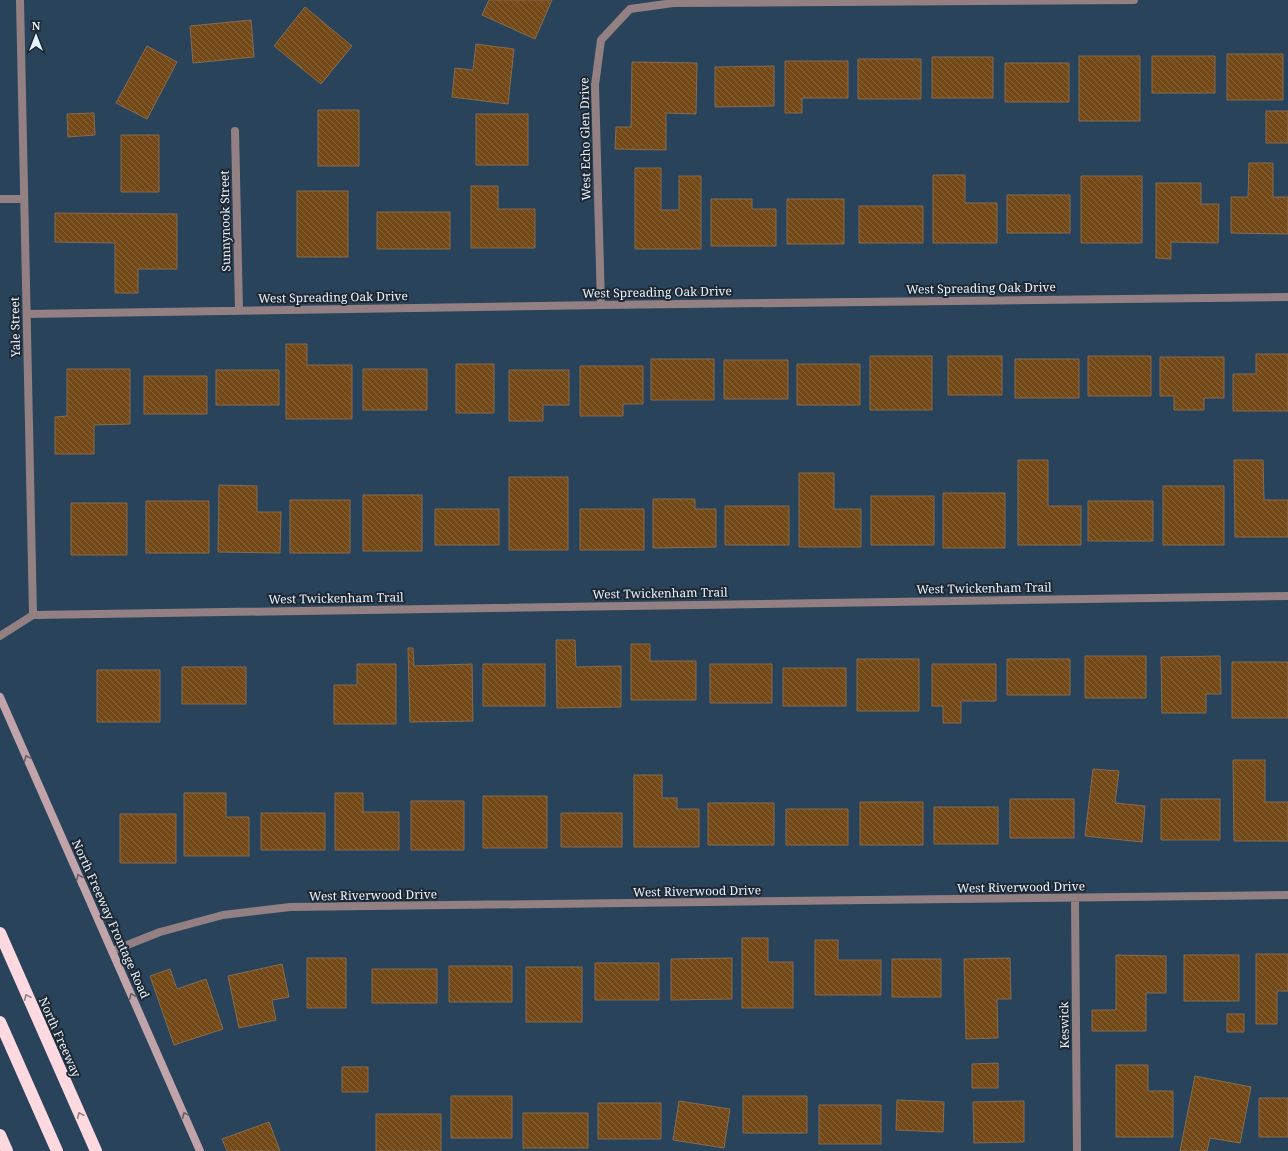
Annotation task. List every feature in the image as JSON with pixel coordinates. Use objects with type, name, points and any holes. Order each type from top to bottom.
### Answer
[{"type":"highway","name":"North Freeway","points":[[0,933],[96,1151]]},
{"type":"highway","points":[[0,1022],[57,1151]]},
{"type":"highway","points":[[0,1135],[7,1151]]},
{"type":"main road","name":"North Freeway Frontage Road","points":[[0,698],[200,1151]]},
{"type":"street","name":"Yale Street","points":[[20,0],[33,615]]},
{"type":"street","name":"West Echo Glen Drive","points":[[601,304],[595,85],[601,40],[630,9],[673,3],[1134,0]]},
{"type":"street","name":"Sunnynook Street","points":[[235,131],[239,310]]},
{"type":"street","points":[[0,199],[24,199]]},
{"type":"street","name":"West Spreading Oak Drive","points":[[27,314],[601,304],[1288,297]]},
{"type":"street","name":"West Twickenham Trail","points":[[33,615],[1288,596]]},
{"type":"street","points":[[0,636],[33,615]]},
{"type":"street","name":"West Riverwood Drive","points":[[112,951],[160,932],[223,915],[290,908],[1075,899],[1288,895]]},
{"type":"street","name":"Keswick","points":[[1075,899],[1077,1151]]},
{"type":"building","points":[[489,0],[552,0],[535,39],[482,15]]},
{"type":"building","points":[[305,7],[352,46],[321,84],[274,46]]},
{"type":"building","points":[[251,20],[254,57],[193,63],[190,26]]},
{"type":"building","points":[[476,44],[514,49],[508,104],[452,97],[455,68],[473,70]]},
{"type":"building","points":[[147,46],[177,62],[147,119],[116,103]]},
{"type":"building","points":[[1227,54],[1283,54],[1283,100],[1227,100]]},
{"type":"building","points":[[1079,56],[1140,56],[1140,121],[1079,121]]},
{"type":"building","points":[[1152,56],[1215,56],[1215,93],[1152,93]]},
{"type":"building","points":[[932,57],[993,57],[993,98],[932,98]]},
{"type":"building","points":[[858,59],[921,59],[921,99],[858,99]]},
{"type":"building","points":[[785,61],[848,61],[848,98],[802,98],[802,113],[785,113]]},
{"type":"building","points":[[632,62],[697,63],[696,114],[666,113],[666,150],[615,149],[616,127],[631,127]]},
{"type":"building","points":[[1005,63],[1069,63],[1069,102],[1005,102]]},
{"type":"building","points":[[774,66],[774,106],[715,107],[715,67]]},
{"type":"building","points":[[318,110],[359,110],[359,166],[318,166]]},
{"type":"building","points":[[1266,111],[1288,111],[1288,143],[1266,143]]},
{"type":"building","points":[[94,113],[95,135],[68,137],[67,114]]},
{"type":"building","points":[[476,114],[528,114],[528,165],[476,165]]},
{"type":"building","points":[[121,135],[159,135],[159,192],[121,192]]},
{"type":"building","points":[[1249,163],[1273,163],[1273,197],[1288,197],[1288,234],[1231,233],[1231,197],[1248,197]]},
{"type":"building","points":[[635,168],[661,168],[661,210],[679,210],[679,176],[701,176],[701,249],[635,249]]},
{"type":"building","points":[[933,175],[965,175],[965,203],[997,203],[997,243],[933,243]]},
{"type":"building","points":[[1081,176],[1142,176],[1142,243],[1081,243]]},
{"type":"building","points":[[1156,183],[1201,183],[1201,204],[1219,204],[1218,243],[1171,242],[1171,259],[1156,258]]},
{"type":"building","points":[[471,186],[498,186],[498,209],[535,209],[535,248],[471,248]]},
{"type":"building","points":[[297,191],[348,191],[348,257],[297,257]]},
{"type":"building","points":[[1007,195],[1070,195],[1070,233],[1007,233]]},
{"type":"building","points":[[711,199],[752,199],[752,209],[776,209],[776,246],[711,246]]},
{"type":"building","points":[[787,199],[844,199],[844,244],[787,244]]},
{"type":"building","points":[[859,206],[923,206],[923,243],[859,243]]},
{"type":"building","points":[[377,212],[450,212],[450,249],[377,249]]},
{"type":"building","points":[[55,213],[177,214],[177,269],[138,269],[138,293],[115,293],[115,243],[55,242]]},
{"type":"building","points":[[286,344],[307,344],[307,365],[352,365],[352,419],[286,419]]},
{"type":"building","points":[[1256,354],[1288,354],[1288,411],[1233,411],[1233,374],[1256,374]]},
{"type":"building","points":[[870,356],[932,356],[932,410],[870,410]]},
{"type":"building","points":[[948,356],[1002,356],[1002,395],[948,395]]},
{"type":"building","points":[[1088,356],[1151,356],[1151,396],[1088,396]]},
{"type":"building","points":[[1160,357],[1224,357],[1224,398],[1204,398],[1204,410],[1174,410],[1174,396],[1160,396]]},
{"type":"building","points":[[651,359],[714,359],[714,400],[651,400]]},
{"type":"building","points":[[1015,359],[1079,359],[1079,398],[1015,398]]},
{"type":"building","points":[[724,360],[788,360],[788,399],[724,399]]},
{"type":"building","points":[[456,364],[494,364],[494,413],[456,413]]},
{"type":"building","points":[[797,364],[860,364],[860,405],[797,405]]},
{"type":"building","points":[[580,366],[643,366],[643,404],[623,404],[623,416],[580,416]]},
{"type":"building","points":[[67,369],[130,369],[130,424],[94,425],[94,454],[55,454],[55,417],[67,416]]},
{"type":"building","points":[[363,369],[427,369],[427,410],[363,410]]},
{"type":"building","points":[[216,370],[279,370],[279,405],[216,405]]},
{"type":"building","points":[[509,370],[569,370],[569,405],[543,405],[543,421],[509,421]]},
{"type":"building","points":[[144,376],[207,376],[207,414],[144,414]]},
{"type":"building","points":[[1018,460],[1048,460],[1048,506],[1081,506],[1081,545],[1018,545]]},
{"type":"building","points":[[1234,460],[1263,460],[1264,500],[1288,500],[1288,537],[1235,537]]},
{"type":"building","points":[[799,473],[834,473],[834,509],[861,509],[861,547],[799,547]]},
{"type":"building","points":[[509,477],[568,477],[568,550],[509,550]]},
{"type":"building","points":[[219,485],[257,486],[257,512],[281,512],[280,553],[218,552]]},
{"type":"building","points":[[1163,486],[1224,486],[1224,545],[1163,545]]},
{"type":"building","points":[[943,493],[1005,493],[1005,548],[943,548]]},
{"type":"building","points":[[363,495],[422,495],[422,551],[363,551]]},
{"type":"building","points":[[871,496],[934,496],[934,545],[871,545]]},
{"type":"building","points":[[653,499],[695,499],[695,509],[716,509],[716,547],[653,548]]},
{"type":"building","points":[[290,500],[350,500],[350,553],[290,553]]},
{"type":"building","points":[[146,501],[209,501],[209,553],[146,553]]},
{"type":"building","points":[[1088,501],[1153,501],[1153,541],[1088,541]]},
{"type":"building","points":[[71,503],[127,503],[127,555],[71,555]]},
{"type":"building","points":[[725,506],[789,506],[789,545],[725,545]]},
{"type":"building","points":[[435,509],[499,509],[499,545],[435,545]]},
{"type":"building","points":[[580,509],[644,509],[644,550],[580,550]]},
{"type":"building","points":[[556,640],[575,640],[576,667],[621,666],[621,707],[557,708]]},
{"type":"building","points":[[631,644],[650,644],[650,661],[696,661],[696,700],[631,700]]},
{"type":"building","points":[[408,648],[413,648],[414,666],[472,664],[473,721],[410,722]]},
{"type":"building","points":[[1085,656],[1146,656],[1146,698],[1085,698]]},
{"type":"building","points":[[1220,656],[1221,694],[1206,694],[1206,713],[1162,713],[1161,657]]},
{"type":"building","points":[[857,659],[919,659],[919,711],[857,711]]},
{"type":"building","points":[[1007,659],[1070,659],[1070,695],[1007,695]]},
{"type":"building","points":[[1232,662],[1288,662],[1288,718],[1232,718]]},
{"type":"building","points":[[357,664],[396,664],[396,724],[334,724],[334,685],[357,685]]},
{"type":"building","points":[[483,664],[545,664],[545,706],[483,706]]},
{"type":"building","points":[[710,664],[772,664],[772,703],[710,703]]},
{"type":"building","points":[[932,664],[996,664],[996,701],[961,701],[961,723],[943,723],[943,706],[932,706]]},
{"type":"building","points":[[182,667],[246,667],[246,704],[182,704]]},
{"type":"building","points":[[783,668],[846,668],[846,706],[783,706]]},
{"type":"building","points":[[97,670],[160,670],[160,722],[97,722]]},
{"type":"building","points":[[1233,760],[1265,760],[1265,802],[1288,802],[1288,841],[1234,841]]},
{"type":"building","points":[[1093,769],[1119,771],[1115,803],[1145,806],[1142,842],[1085,836]]},
{"type":"building","points":[[634,775],[662,775],[662,798],[677,798],[677,809],[699,809],[699,847],[634,847]]},
{"type":"building","points":[[184,793],[226,793],[226,817],[249,817],[249,856],[184,856]]},
{"type":"building","points":[[335,793],[363,793],[363,812],[399,812],[399,850],[335,850]]},
{"type":"building","points":[[483,796],[547,796],[547,848],[483,848]]},
{"type":"building","points":[[1010,799],[1074,799],[1074,838],[1010,838]]},
{"type":"building","points":[[1161,799],[1220,799],[1220,840],[1161,840]]},
{"type":"building","points":[[411,801],[464,801],[464,850],[411,850]]},
{"type":"building","points":[[860,802],[923,802],[923,845],[860,845]]},
{"type":"building","points":[[708,803],[774,803],[774,845],[708,845]]},
{"type":"building","points":[[934,807],[998,807],[998,844],[934,844]]},
{"type":"building","points":[[786,809],[848,809],[848,845],[786,845]]},
{"type":"building","points":[[261,813],[325,813],[325,850],[261,850]]},
{"type":"building","points":[[561,813],[622,813],[622,847],[561,847]]},
{"type":"building","points":[[120,814],[176,814],[176,863],[120,863]]},
{"type":"building","points":[[742,938],[768,938],[768,962],[793,962],[793,1008],[742,1008]]},
{"type":"building","points":[[815,940],[838,940],[838,960],[881,960],[881,995],[815,995]]},
{"type":"building","points":[[1256,954],[1288,954],[1288,991],[1277,991],[1277,1024],[1256,1024]]},
{"type":"building","points":[[1116,955],[1166,956],[1166,993],[1146,993],[1146,1031],[1092,1031],[1092,1010],[1116,1010]]},
{"type":"building","points":[[1184,955],[1239,955],[1239,1001],[1184,1001]]},
{"type":"building","points":[[307,958],[346,958],[346,1008],[307,1008]]},
{"type":"building","points":[[732,958],[732,999],[671,1000],[671,959]]},
{"type":"building","points":[[1010,958],[1011,999],[997,999],[998,1038],[966,1039],[964,959]]},
{"type":"building","points":[[892,959],[941,959],[941,997],[892,997]]},
{"type":"building","points":[[595,963],[659,963],[659,1000],[595,1000]]},
{"type":"building","points":[[282,964],[289,997],[272,1000],[276,1020],[239,1028],[228,976]]},
{"type":"building","points":[[449,966],[512,966],[512,1002],[449,1002]]},
{"type":"building","points":[[526,967],[582,967],[582,1022],[526,1022]]},
{"type":"building","points":[[170,969],[177,989],[206,979],[223,1029],[174,1045],[150,976]]},
{"type":"building","points":[[372,969],[437,969],[437,1003],[372,1003]]},
{"type":"building","points":[[1227,1014],[1244,1014],[1244,1032],[1227,1032]]},
{"type":"building","points":[[998,1063],[998,1088],[972,1088],[972,1064]]},
{"type":"building","points":[[1116,1065],[1148,1065],[1148,1091],[1173,1091],[1173,1137],[1116,1137]]},
{"type":"building","points":[[342,1067],[368,1067],[368,1092],[342,1092]]},
{"type":"building","points":[[1195,1076],[1251,1087],[1240,1143],[1210,1138],[1207,1151],[1180,1151]]},
{"type":"building","points":[[451,1096],[512,1096],[512,1138],[451,1138]]},
{"type":"building","points":[[743,1096],[807,1096],[807,1133],[743,1133]]},
{"type":"building","points":[[1259,1098],[1288,1098],[1288,1137],[1259,1137]]},
{"type":"building","points":[[897,1100],[944,1102],[943,1132],[896,1130]]},
{"type":"building","points":[[679,1101],[730,1109],[724,1148],[673,1140]]},
{"type":"building","points":[[1024,1101],[1024,1142],[974,1143],[973,1102]]},
{"type":"building","points":[[598,1103],[661,1103],[661,1139],[598,1139]]},
{"type":"building","points":[[819,1105],[881,1105],[881,1144],[819,1144]]},
{"type":"building","points":[[523,1113],[588,1113],[588,1148],[523,1148]]},
{"type":"building","points":[[376,1114],[441,1114],[441,1151],[376,1151]]},
{"type":"building","points":[[269,1122],[280,1151],[227,1151],[222,1139]]}]
